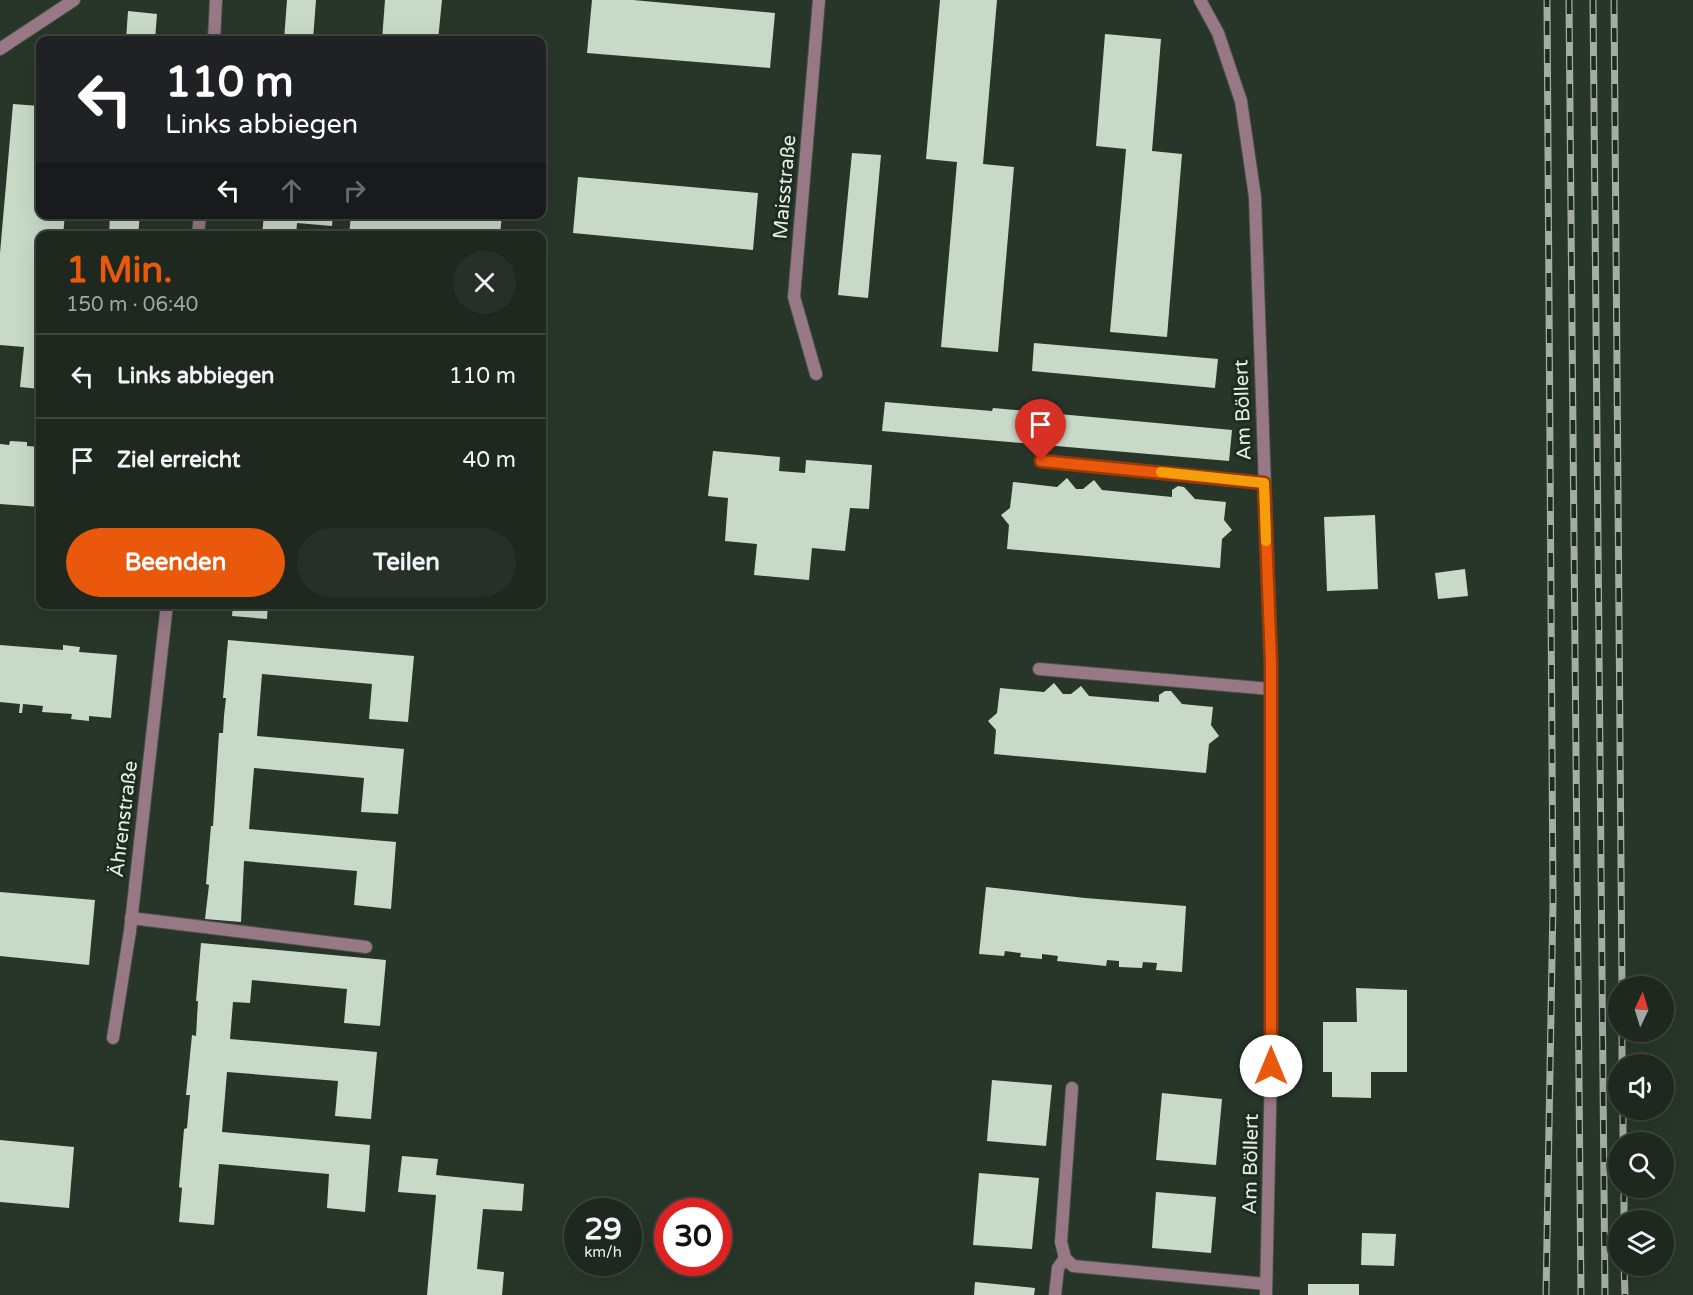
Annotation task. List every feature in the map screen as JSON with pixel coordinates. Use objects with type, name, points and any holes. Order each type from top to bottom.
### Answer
[{"type":"street","points":[[0,49],[75,0]]},
{"type":"street","points":[[214,36],[216,0]]},
{"type":"street","name":"Maisstraße","points":[[816,374],[794,297],[819,0]]},
{"type":"street","name":"Am Böllert","points":[[1200,0],[1218,33],[1241,101],[1255,197],[1271,689],[1271,1066],[1266,1290]]},
{"type":"street","points":[[1041,461],[1264,483]]},
{"type":"street","name":"Ährenstraße","points":[[113,1038],[131,918],[166,609]]},
{"type":"street","points":[[1039,669],[1271,689]]},
{"type":"street","points":[[131,918],[366,947]]},
{"type":"street","points":[[1072,1088],[1061,1242],[1065,1258],[1072,1266],[1266,1290]]},
{"type":"street","points":[[1055,1295],[1058,1268],[1065,1258]]},
{"type":"building","points":[[287,0],[316,0],[313,36],[284,36]]},
{"type":"building","points":[[385,0],[442,0],[438,36],[382,36]]},
{"type":"building","points":[[592,0],[633,0],[775,13],[770,68],[587,53]]},
{"type":"building","points":[[940,0],[997,0],[983,164],[1014,167],[998,352],[941,347],[957,162],[926,159]]},
{"type":"building","points":[[128,11],[157,14],[155,36],[126,36]]},
{"type":"building","points":[[1105,34],[1161,39],[1152,151],[1182,154],[1167,337],[1110,332],[1126,149],[1096,146]]},
{"type":"building","points":[[13,104],[36,106],[36,219],[65,219],[63,231],[36,231],[36,389],[20,387],[24,347],[0,345],[0,253]]},
{"type":"building","points":[[852,153],[881,155],[868,298],[838,295]]},
{"type":"building","points":[[578,177],[758,193],[753,250],[573,233]]},
{"type":"building","points":[[110,219],[140,219],[138,231],[109,231]]},
{"type":"building","points":[[264,219],[333,219],[332,226],[297,223],[296,231],[262,231]]},
{"type":"building","points":[[351,219],[502,219],[500,231],[349,231]]},
{"type":"building","points":[[1034,343],[1218,359],[1215,388],[1032,371]]},
{"type":"building","points":[[885,402],[992,411],[993,408],[1232,430],[1229,461],[882,431]]},
{"type":"building","points":[[10,441],[27,442],[27,446],[36,447],[36,507],[0,504],[0,444],[9,445]]},
{"type":"building","points":[[713,451],[780,457],[779,471],[805,473],[806,460],[872,465],[869,509],[850,508],[845,551],[812,548],[809,580],[754,575],[757,544],[725,541],[728,498],[708,496]]},
{"type":"building","points":[[1067,478],[1076,489],[1083,489],[1094,480],[1102,490],[1172,497],[1172,490],[1178,486],[1184,487],[1195,499],[1226,502],[1224,520],[1232,530],[1222,539],[1220,568],[1007,549],[1009,525],[1001,515],[1010,508],[1013,482],[1057,487]]},
{"type":"building","points":[[1375,515],[1378,589],[1327,591],[1324,517]]},
{"type":"building","points":[[1465,569],[1468,596],[1438,599],[1435,573]]},
{"type":"building","points":[[233,609],[268,609],[267,619],[232,616]]},
{"type":"building","points":[[228,640],[414,656],[408,722],[369,719],[372,684],[262,674],[257,736],[404,749],[398,814],[361,812],[364,778],[254,768],[249,829],[396,842],[391,909],[354,905],[357,871],[244,861],[241,922],[205,919],[219,733],[223,733],[226,698],[223,698]]},
{"type":"building","points":[[0,645],[63,650],[63,645],[80,647],[79,652],[117,655],[111,718],[89,716],[89,721],[71,719],[72,714],[42,712],[43,706],[23,704],[22,713],[19,713],[20,704],[0,702]]},
{"type":"building","points":[[1054,683],[1063,694],[1071,694],[1081,686],[1089,696],[1159,702],[1159,695],[1165,691],[1171,691],[1182,704],[1213,707],[1211,725],[1219,736],[1209,744],[1206,773],[994,754],[996,730],[988,721],[997,713],[1000,688],[1044,692]]},
{"type":"building","points":[[986,887],[1186,906],[1182,972],[1156,970],[1157,963],[1143,962],[1142,968],[1119,967],[1119,961],[1107,960],[1106,966],[1057,961],[1058,956],[1042,954],[1042,959],[1020,957],[1021,953],[1005,951],[1004,956],[979,954]]},
{"type":"building","points":[[0,892],[95,900],[89,965],[0,956]]},
{"type":"building","points":[[201,943],[386,960],[380,1026],[344,1023],[347,989],[252,980],[250,1003],[233,1002],[230,1039],[377,1052],[371,1119],[335,1116],[338,1081],[227,1072],[222,1132],[370,1145],[365,1212],[327,1208],[329,1174],[219,1164],[214,1225],[179,1222],[182,1188],[179,1187],[184,1129],[187,1128],[190,1095],[186,1095],[192,1035],[196,1036],[198,1001],[196,1001]]},
{"type":"building","points":[[1356,988],[1407,990],[1407,1072],[1371,1072],[1371,1098],[1332,1097],[1332,1072],[1323,1072],[1323,1022],[1357,1022]]},
{"type":"building","points":[[992,1080],[1052,1085],[1046,1146],[987,1141]]},
{"type":"building","points":[[1162,1093],[1222,1099],[1216,1165],[1156,1160]]},
{"type":"building","points":[[0,1140],[74,1147],[69,1208],[0,1202]]},
{"type":"building","points":[[402,1156],[438,1159],[436,1175],[524,1184],[522,1211],[483,1209],[477,1269],[504,1272],[502,1295],[427,1295],[436,1195],[398,1192]]},
{"type":"building","points":[[979,1173],[1039,1178],[1032,1249],[973,1245]]},
{"type":"building","points":[[1156,1192],[1216,1197],[1211,1253],[1152,1248]]},
{"type":"building","points":[[1362,1233],[1396,1234],[1394,1266],[1361,1265]]},
{"type":"building","points":[[975,1282],[1035,1288],[1034,1295],[974,1295]]},
{"type":"building","points":[[1308,1284],[1359,1284],[1359,1295],[1308,1295]]},
{"type":"railway","points":[[1546,1295],[1553,902],[1547,0]]},
{"type":"railway","points":[[1569,0],[1581,1295]]},
{"type":"railway","points":[[1593,0],[1605,1295]]},
{"type":"railway","points":[[1614,0],[1622,976]]},
{"type":"railway","points":[[1622,1042],[1622,1054]]},
{"type":"railway","points":[[1623,1120],[1623,1132]]},
{"type":"railway","points":[[1624,1198],[1624,1210]]},
{"type":"railway","points":[[1624,1276],[1625,1295]]},
{"type":"slow traffic","points":[[1161,472],[1264,483],[1266,541]]},
{"type":"route","points":[[1041,461],[1264,483],[1271,662],[1271,1066]]}]
